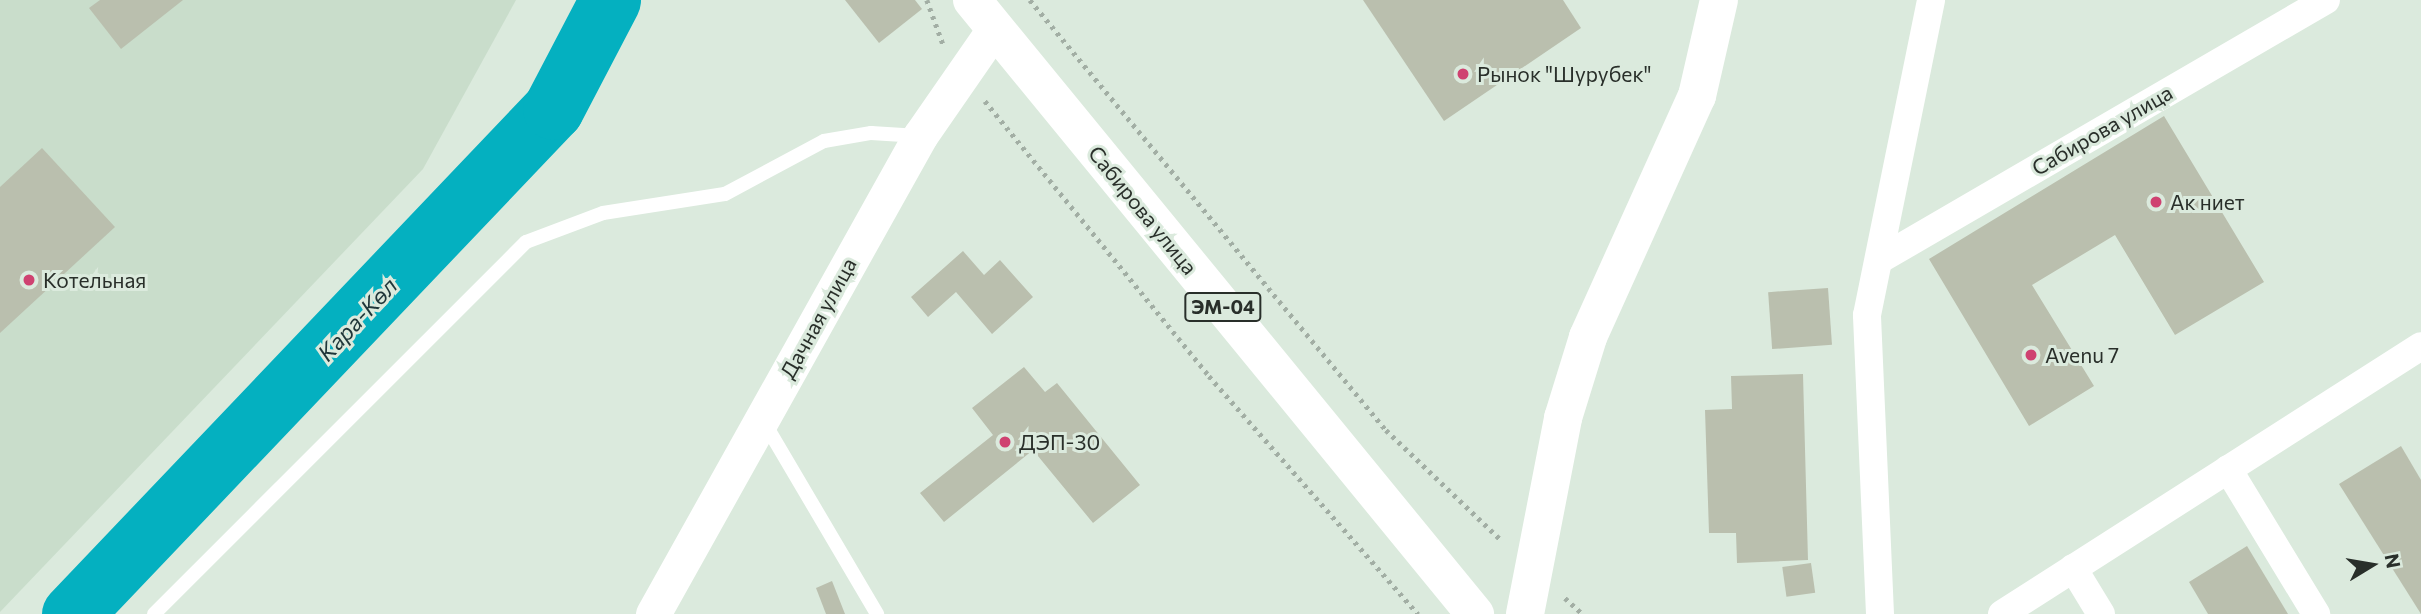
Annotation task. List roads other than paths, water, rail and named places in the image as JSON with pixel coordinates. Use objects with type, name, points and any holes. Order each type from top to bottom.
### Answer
[{"type":"main road","points":[[1525,614],[1563,418],[1588,337],[1697,96],[1719,0]]},
{"type":"main road","name":"Сабирова улица","points":[[983,14],[1475,614]]},
{"type":"street","points":[[1880,614],[1867,315],[1931,0]]},
{"type":"street","name":"Сабирова улица","points":[[1879,260],[2326,0]]},
{"type":"street","name":"Дачная улица","points":[[653,614],[920,136],[962,75],[983,14]]},
{"type":"street","points":[[2001,614],[2419,351]]},
{"type":"street","points":[[2228,469],[2316,614]]},
{"type":"street","points":[[2073,568],[2101,614]]},
{"type":"lane","points":[[154,614],[526,242],[603,213],[725,194],[824,141],[871,133],[920,136]]},
{"type":"lane","points":[[762,418],[877,614]]},
{"type":"waterway","name":"Кара-Көл","points":[[72,614],[553,109],[610,0]]},
{"type":"place","name":"Рынок \"Шурубек\"","points":[[1463,74]]},
{"type":"place","name":"Ак ниет","points":[[2156,202]]},
{"type":"place","name":"Котельная","points":[[29,280]]},
{"type":"place","name":"Avenu 7","points":[[2031,355]]},
{"type":"place","name":"ДЭП-30","points":[[1005,442]]}]
